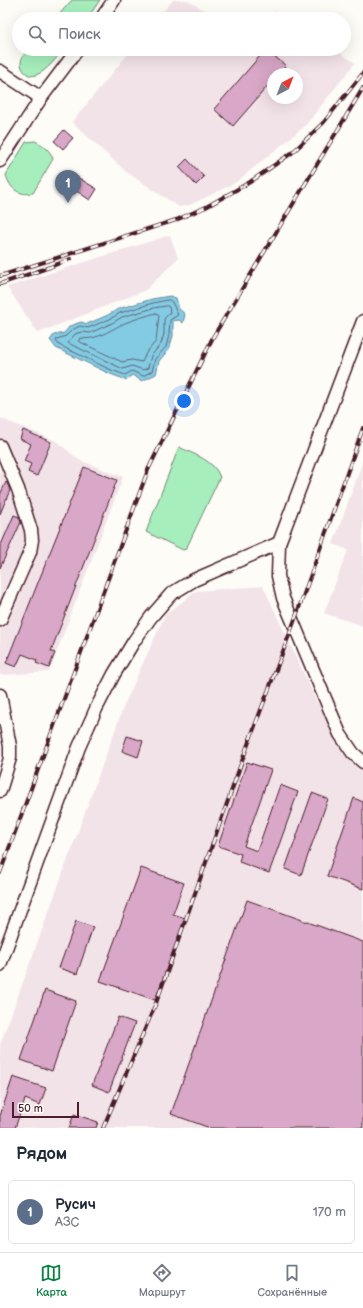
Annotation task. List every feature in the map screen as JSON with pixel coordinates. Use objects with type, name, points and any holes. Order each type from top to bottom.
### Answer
[{"type":"street","points":[[106,12],[114,0]]},
{"type":"street","points":[[0,161],[41,98],[73,56]]},
{"type":"street","points":[[0,71],[41,98]]},
{"type":"street","points":[[363,320],[279,543],[278,576],[283,598],[340,734],[353,753],[363,762]]},
{"type":"street","points":[[0,446],[18,489],[31,530],[32,540],[30,552],[0,620]]},
{"type":"street","points":[[0,965],[79,747],[96,708],[134,641],[150,617],[171,594],[194,580],[279,543]]},
{"type":"street","points":[[0,695],[10,746],[10,758],[0,791]]},
{"type":"shaded area","points":[[173,0],[187,0],[207,12],[163,12]]},
{"type":"shaded area","points":[[126,56],[344,56],[355,63],[305,126],[235,183],[190,205],[179,207],[125,171],[72,122]]},
{"type":"shaded area","points":[[170,235],[178,258],[146,290],[38,333],[7,287]]},
{"type":"shaded area","points":[[0,418],[56,441],[79,460],[123,477],[49,672],[0,675]]},
{"type":"shaded area","points":[[363,461],[363,626],[324,613],[348,550],[333,544]]},
{"type":"shaded area","points":[[263,586],[317,702],[351,761],[363,770],[363,1128],[0,1128],[0,1045],[125,703],[165,615],[196,591]]},
{"type":"green space","points":[[72,0],[100,0],[92,12],[61,12]]},
{"type":"green space","points":[[23,56],[58,56],[48,67],[33,76],[28,75],[22,69]]},
{"type":"green space","points":[[35,141],[46,148],[53,159],[33,193],[28,194],[19,192],[13,188],[6,175],[26,142]]},
{"type":"green space","points":[[179,447],[208,462],[217,471],[220,477],[186,549],[183,550],[146,532]]},
{"type":"water","points":[[170,296],[176,298],[179,309],[185,314],[183,323],[179,320],[173,321],[173,336],[169,349],[159,361],[156,374],[142,381],[132,375],[126,380],[108,373],[56,348],[50,340],[54,335],[64,333],[70,326],[81,322],[87,324],[118,309],[152,299]]},
{"type":"building","points":[[260,56],[274,56],[286,66],[284,68],[267,68],[267,87],[233,126],[214,109]]},
{"type":"building","points":[[64,130],[73,138],[63,149],[54,141]]},
{"type":"building","points":[[187,159],[204,177],[196,185],[179,167]]},
{"type":"building","points":[[72,174],[97,189],[90,200],[66,184]]},
{"type":"building","points":[[23,430],[51,442],[37,476],[28,472],[31,464],[24,461],[31,444],[20,439]]},
{"type":"building","points":[[84,467],[117,480],[51,651],[55,653],[49,668],[36,663],[37,660],[22,654],[16,667],[6,663]]},
{"type":"building","points":[[6,482],[10,490],[0,514],[0,495]]},
{"type":"building","points":[[14,515],[19,517],[21,522],[0,568],[0,547]]},
{"type":"building","points":[[127,736],[143,741],[138,757],[122,751]]},
{"type":"building","points":[[247,762],[271,770],[244,846],[257,851],[280,785],[298,792],[269,873],[239,862],[241,854],[218,846]]},
{"type":"building","points":[[312,793],[328,799],[301,875],[285,869]]},
{"type":"building","points":[[354,798],[363,802],[363,889],[327,876]]},
{"type":"building","points":[[141,868],[184,883],[173,914],[185,918],[155,1000],[100,981]]},
{"type":"building","points":[[247,900],[363,942],[363,1128],[210,1128],[171,1114]]},
{"type":"building","points":[[76,921],[93,927],[77,974],[59,968]]},
{"type":"building","points":[[45,990],[76,1001],[52,1071],[21,1060]]},
{"type":"building","points":[[118,1017],[135,1023],[109,1092],[92,1085]]},
{"type":"building","points":[[13,1077],[46,1088],[40,1105],[25,1099],[15,1128],[0,1128],[0,1116]]},
{"type":"building","points":[[74,1114],[98,1122],[96,1128],[69,1128]]},
{"type":"railway","points":[[0,276],[176,220],[206,207],[250,182],[293,152],[324,122],[363,73]]},
{"type":"railway","points":[[0,873],[148,470],[213,337],[363,88]]},
{"type":"railway","points":[[0,284],[70,259]]},
{"type":"railway","points":[[103,1128],[156,1003],[363,428]]},
{"type":"place","name":"Русич","points":[[68,203]]}]
